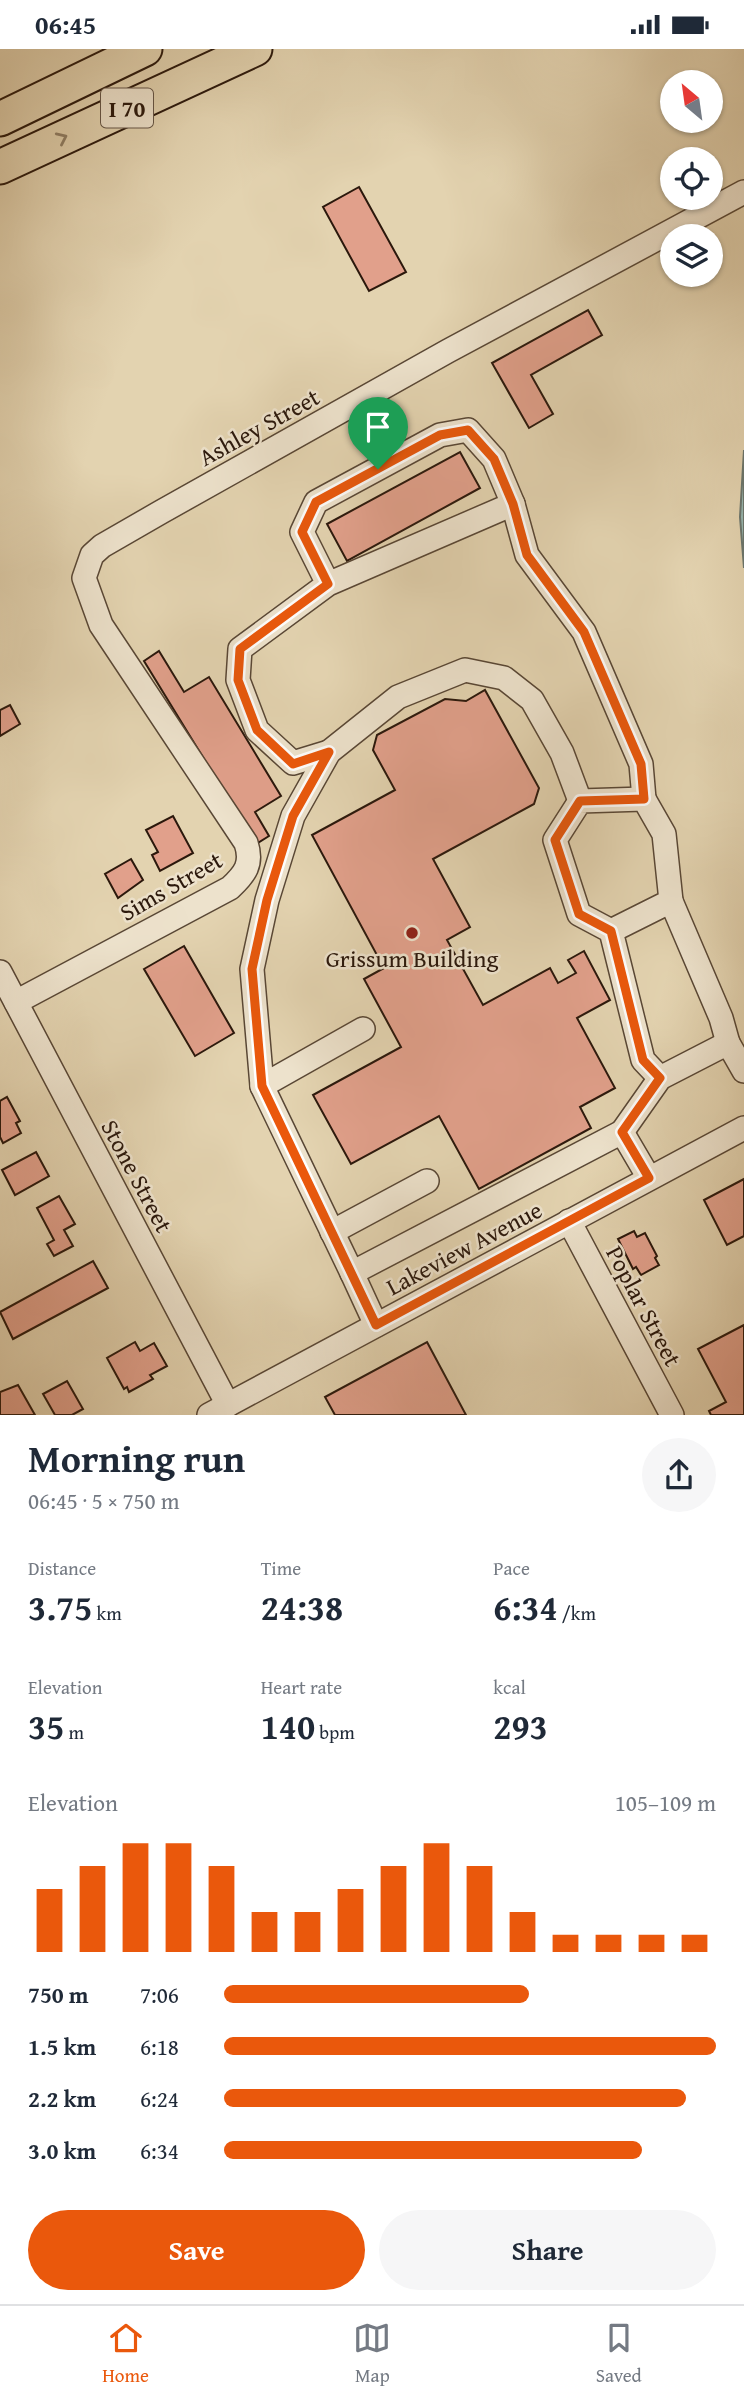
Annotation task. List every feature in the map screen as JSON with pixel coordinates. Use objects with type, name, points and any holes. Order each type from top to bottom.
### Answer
[{"type":"highway","name":"I 70","points":[[0,119],[145,49]]},
{"type":"highway","name":"I 70","points":[[0,167],[255,49]]},
{"type":"street","name":"Ashley Street","points":[[195,768],[101,625],[84,577],[92,555],[102,546],[161,512],[424,365],[744,192]]},
{"type":"street","points":[[328,584],[302,532],[316,502],[440,435],[468,430],[494,459],[513,504],[527,555],[584,632],[641,764],[644,799],[664,834],[671,901],[721,1018],[728,1043],[744,1071]]},
{"type":"street","points":[[513,504],[328,584],[240,649],[238,680],[257,730],[293,764],[329,752],[398,697],[465,670],[504,678],[532,699],[562,753],[580,801]]},
{"type":"street","points":[[329,752],[293,816],[267,900],[252,969],[262,1086],[376,1325]]},
{"type":"street","name":"Sims Street","points":[[16,1002],[230,888],[242,877],[250,861],[246,843],[195,768]]},
{"type":"street","points":[[580,801],[644,799]]},
{"type":"street","points":[[580,801],[555,840],[579,914],[611,931],[643,1060],[660,1078]]},
{"type":"street","points":[[611,931],[671,901]]},
{"type":"street","name":"Stone Street","points":[[0,972],[218,1410]]},
{"type":"street","points":[[262,1086],[363,1029]]},
{"type":"street","points":[[352,1273],[622,1132],[660,1078],[728,1043]]},
{"type":"street","name":"Lakeview Avenue","points":[[218,1410],[744,1128]]},
{"type":"street","points":[[622,1132],[649,1178]]},
{"type":"street","points":[[332,1232],[427,1181]]},
{"type":"street","name":"Poplar Street","points":[[569,1221],[672,1415]]},
{"type":"water","points":[[744,450],[744,568],[740,517]]},
{"type":"building","points":[[359,187],[406,272],[369,291],[323,207]]},
{"type":"building","points":[[588,310],[602,335],[531,375],[553,414],[529,428],[492,363]]},
{"type":"building","points":[[460,452],[480,488],[347,561],[327,524]]},
{"type":"building","points":[[159,651],[184,692],[209,677],[281,796],[255,812],[269,836],[256,844],[144,661]]},
{"type":"building","name":"Grissum Building","points":[[485,690],[539,788],[534,804],[433,859],[470,927],[447,940],[483,1005],[550,968],[558,983],[576,973],[568,960],[584,951],[610,1000],[577,1018],[615,1088],[580,1107],[591,1128],[479,1189],[439,1116],[351,1164],[313,1095],[401,1047],[364,979],[384,968],[312,835],[395,790],[373,750],[377,735],[445,699],[466,701]]},
{"type":"building","points":[[10,705],[20,724],[0,736],[0,710]]},
{"type":"building","points":[[173,816],[193,853],[160,871],[152,855],[158,852],[146,830]]},
{"type":"building","points":[[131,859],[143,880],[118,898],[105,874]]},
{"type":"building","points":[[184,946],[234,1033],[195,1056],[144,969]]},
{"type":"building","points":[[7,1097],[20,1121],[16,1123],[21,1133],[3,1143],[0,1137],[0,1101]]},
{"type":"building","points":[[36,1152],[49,1176],[15,1195],[2,1170]]},
{"type":"building","points":[[744,1179],[744,1236],[727,1245],[704,1200]]},
{"type":"building","points":[[59,1196],[75,1224],[64,1230],[73,1246],[54,1256],[47,1244],[54,1240],[37,1208]]},
{"type":"building","points":[[634,1231],[637,1237],[645,1233],[659,1265],[641,1275],[636,1267],[633,1269],[618,1239]]},
{"type":"building","points":[[93,1261],[108,1288],[13,1339],[0,1312]]},
{"type":"building","points":[[744,1325],[744,1415],[711,1415],[709,1411],[726,1402],[698,1349]]},
{"type":"building","points":[[135,1342],[140,1351],[154,1343],[167,1366],[150,1375],[153,1379],[129,1392],[127,1387],[124,1389],[107,1358]]},
{"type":"building","points":[[427,1342],[466,1415],[335,1415],[325,1397]]},
{"type":"building","points":[[67,1381],[83,1409],[72,1415],[55,1415],[43,1394]]},
{"type":"building","points":[[18,1385],[35,1415],[0,1415],[0,1392]]},
{"type":"place","name":"Grissum Building","points":[[412,933]]},
{"type":"route","points":[[468,430],[494,459],[513,504],[527,555],[584,632],[641,764],[644,799],[580,801],[555,840],[579,914],[611,931],[643,1060],[660,1078],[622,1132],[649,1178],[376,1325],[262,1086],[252,969],[267,900],[293,816],[329,752],[293,764],[257,730],[238,680],[240,649],[328,584],[302,532],[316,502],[378,469],[440,435],[468,430]]}]
